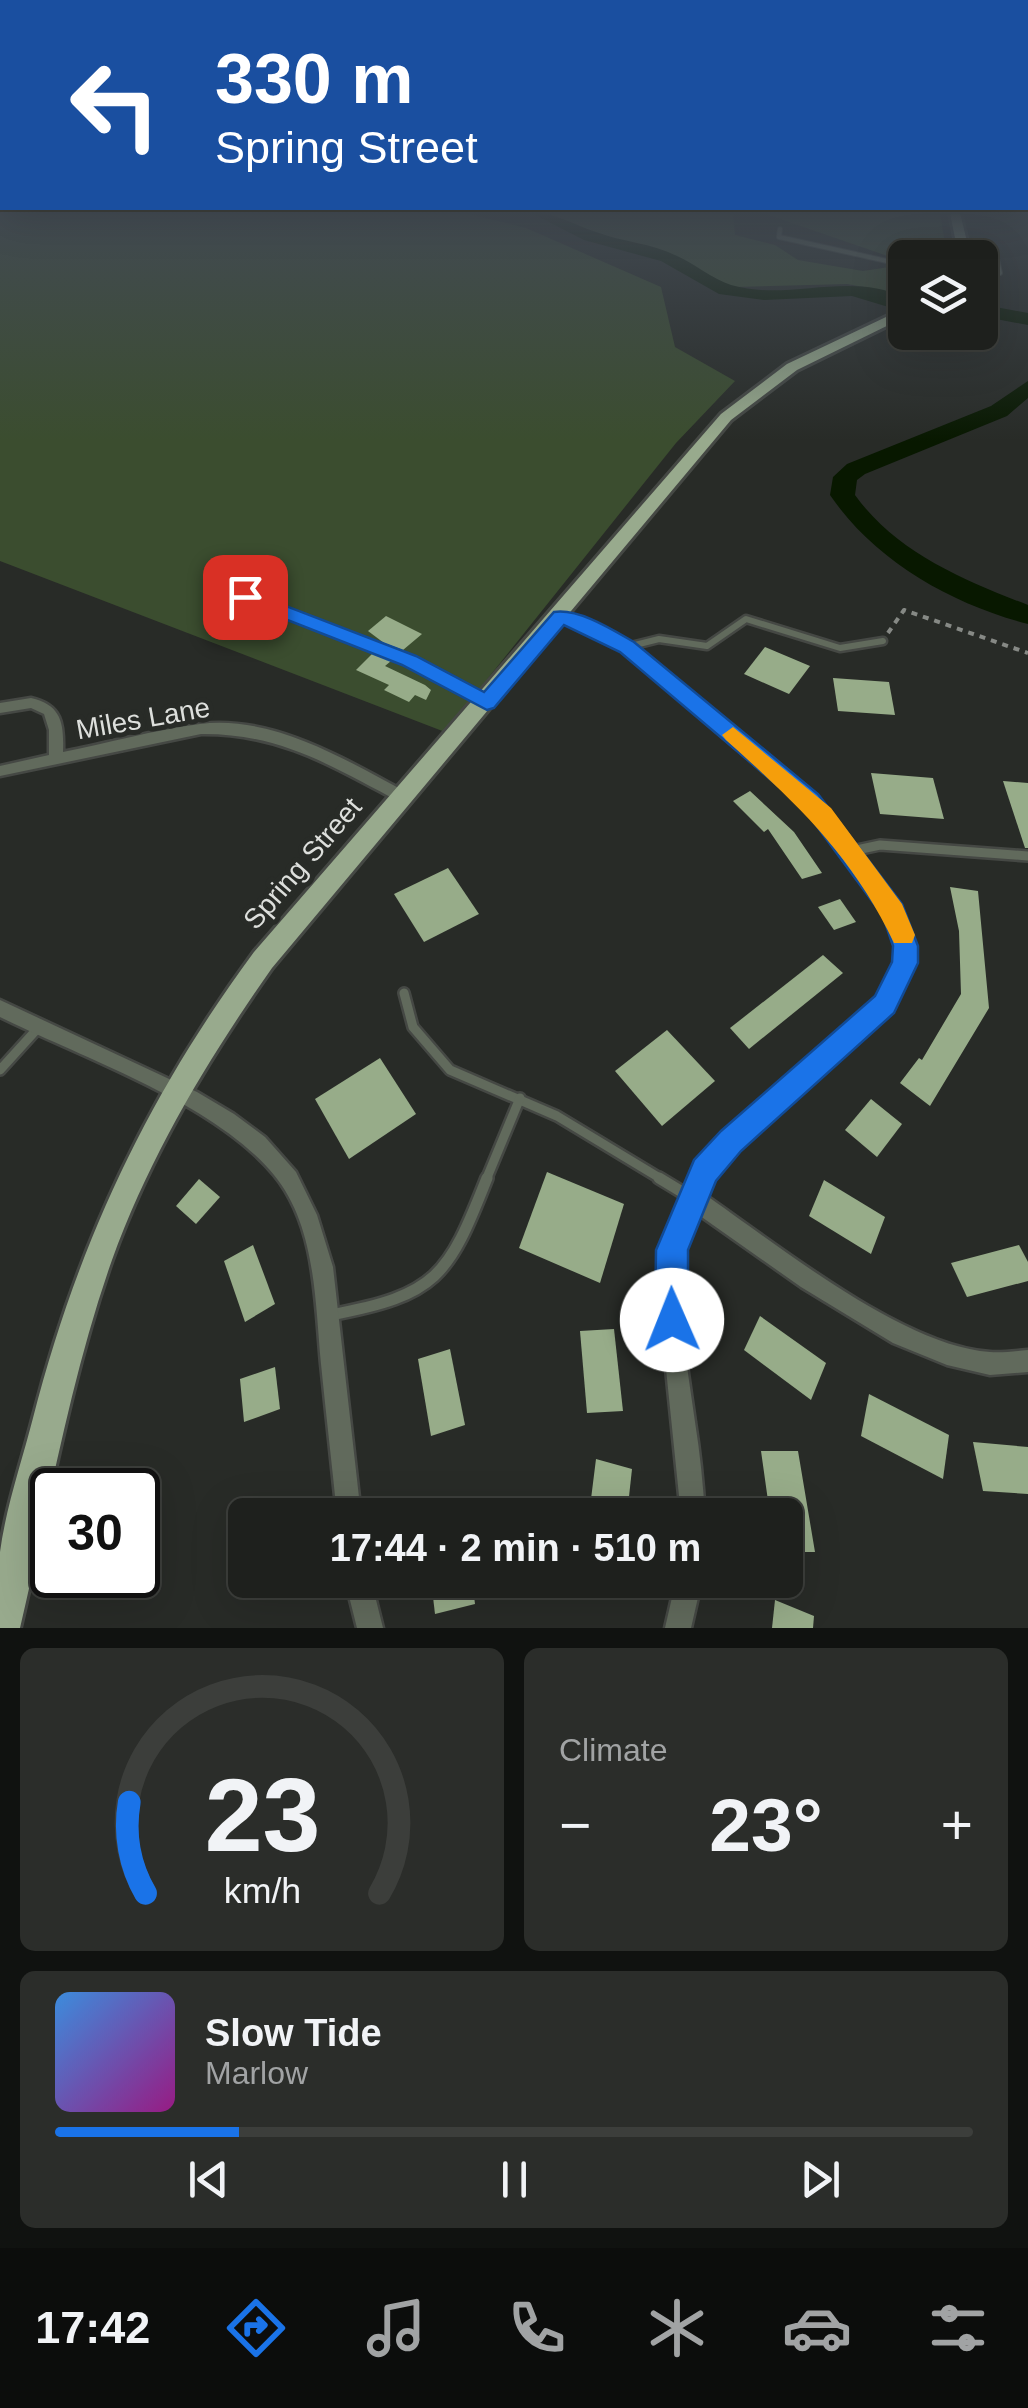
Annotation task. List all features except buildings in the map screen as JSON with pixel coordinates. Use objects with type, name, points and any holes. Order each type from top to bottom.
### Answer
[{"type":"main road","name":"Spring Street","points":[[1,1628],[64,1371],[96,1261],[174,1092],[263,960],[561,616],[726,417],[792,367],[888,321]]},
{"type":"street","points":[[561,616],[627,647],[796,787],[852,851],[901,929],[906,946],[900,977],[874,1016],[731,1141],[705,1171],[675,1238],[670,1268],[691,1498]]},
{"type":"street","name":"Miles Lane","points":[[0,708],[32,704],[53,713],[58,722],[56,760]]},
{"type":"street","name":"Miles Lane","points":[[0,771],[202,729],[235,728],[283,740],[405,798]]},
{"type":"street","points":[[0,1008],[235,1125],[281,1168],[314,1233],[330,1316],[347,1498]]},
{"type":"street","points":[[692,1198],[918,1346],[994,1366],[1028,1360]]},
{"type":"street","points":[[362,1598],[370,1628]]},
{"type":"street","points":[[678,1628],[685,1598]]},
{"type":"lane","points":[[210,583],[409,660],[487,702]]},
{"type":"lane","points":[[627,647],[659,639],[707,646],[746,619],[762,621],[831,650],[851,651],[882,641]]},
{"type":"lane","points":[[852,851],[880,846],[1028,856]]},
{"type":"lane","points":[[404,993],[414,1027],[436,1058],[466,1079],[520,1098],[692,1198]]},
{"type":"lane","points":[[0,1070],[38,1028]]},
{"type":"lane","points":[[330,1316],[386,1304],[436,1279],[458,1240],[520,1098]]},
{"type":"path","points":[[882,641],[904,610],[1028,653]]},
{"type":"green space","points":[[0,289],[661,289],[675,347],[735,381],[676,443],[445,732],[0,561]]},
{"type":"waterway","points":[[724,289],[764,294],[852,290],[888,297]]},
{"type":"waterway","points":[[998,313],[1028,319]]},
{"type":"waterway","points":[[1028,387],[999,411],[856,469],[845,477],[842,495],[857,517],[899,553],[950,583],[1028,615]]},
{"type":"slow traffic","points":[[733,735],[823,814],[894,911],[903,935]]},
{"type":"route","points":[[245,597],[409,660],[487,702],[561,616],[604,634],[627,647],[810,800],[894,911],[906,946],[905,963],[893,992],[874,1016],[731,1141],[705,1171],[672,1250],[672,1320]]}]
